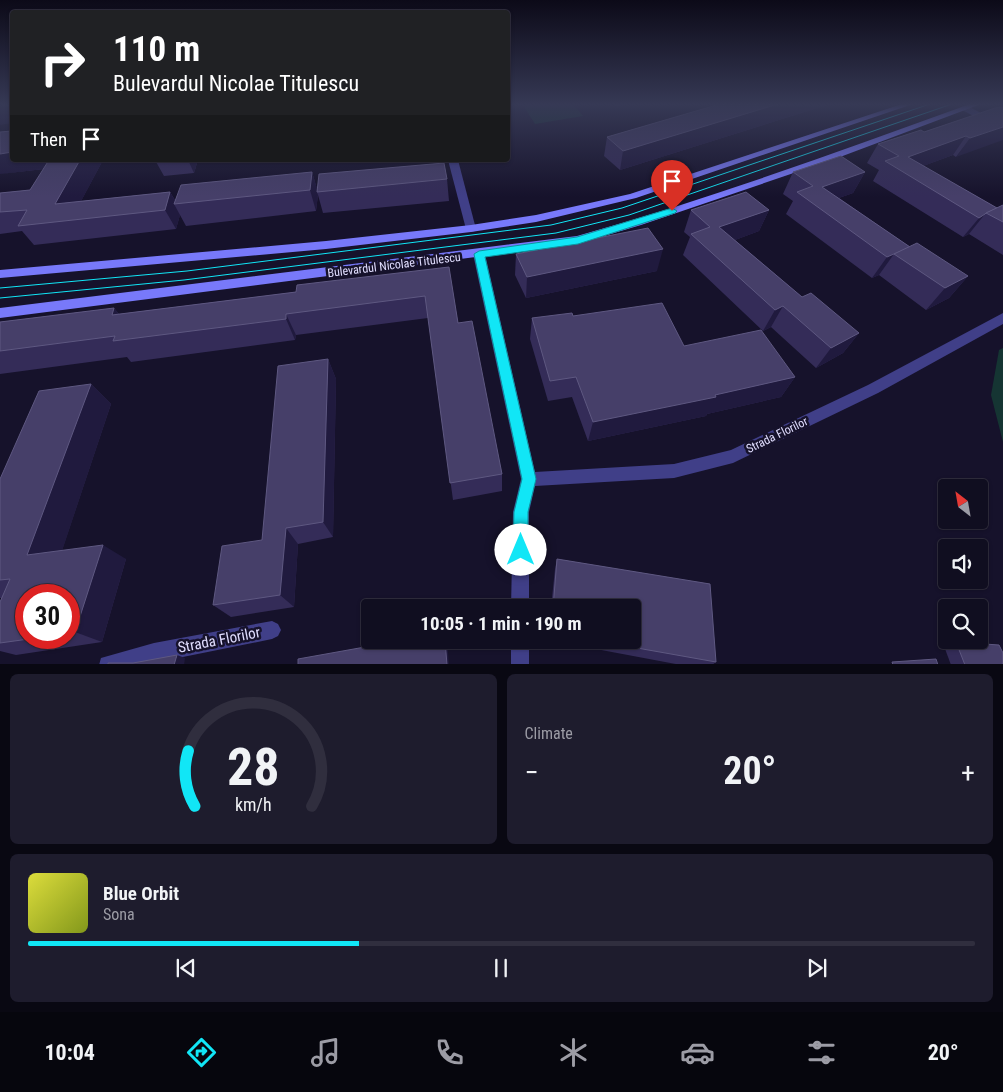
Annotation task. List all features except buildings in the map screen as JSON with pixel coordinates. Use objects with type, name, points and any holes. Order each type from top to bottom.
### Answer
[{"type":"main road","points":[[0,274],[210,258],[471,229],[542,219],[594,208],[815,135]]},
{"type":"main road","name":"Bulevardul Nicolae Titulescu","points":[[0,313],[578,240],[637,223],[892,135]]},
{"type":"street","points":[[454,162],[471,229]]},
{"type":"street","points":[[479,254],[529,479],[521,512],[520,599]]},
{"type":"street","name":"Strada Florilor","points":[[529,479],[674,471],[732,456],[873,389],[1003,318]]},
{"type":"street","name":"Strada Florilor","points":[[108,664],[154,652],[272,630]]},
{"type":"street","points":[[520,649],[520,664]]},
{"type":"green space","points":[[1003,348],[1003,442],[991,395],[999,350]]},
{"type":"tram line","points":[[0,288],[187,271],[551,225],[622,208],[838,135]]},
{"type":"tram line","points":[[0,298],[184,280],[556,233],[629,215],[862,135]]},
{"type":"route","points":[[521,550],[521,512],[529,479],[479,254],[578,240],[672,211]]}]
